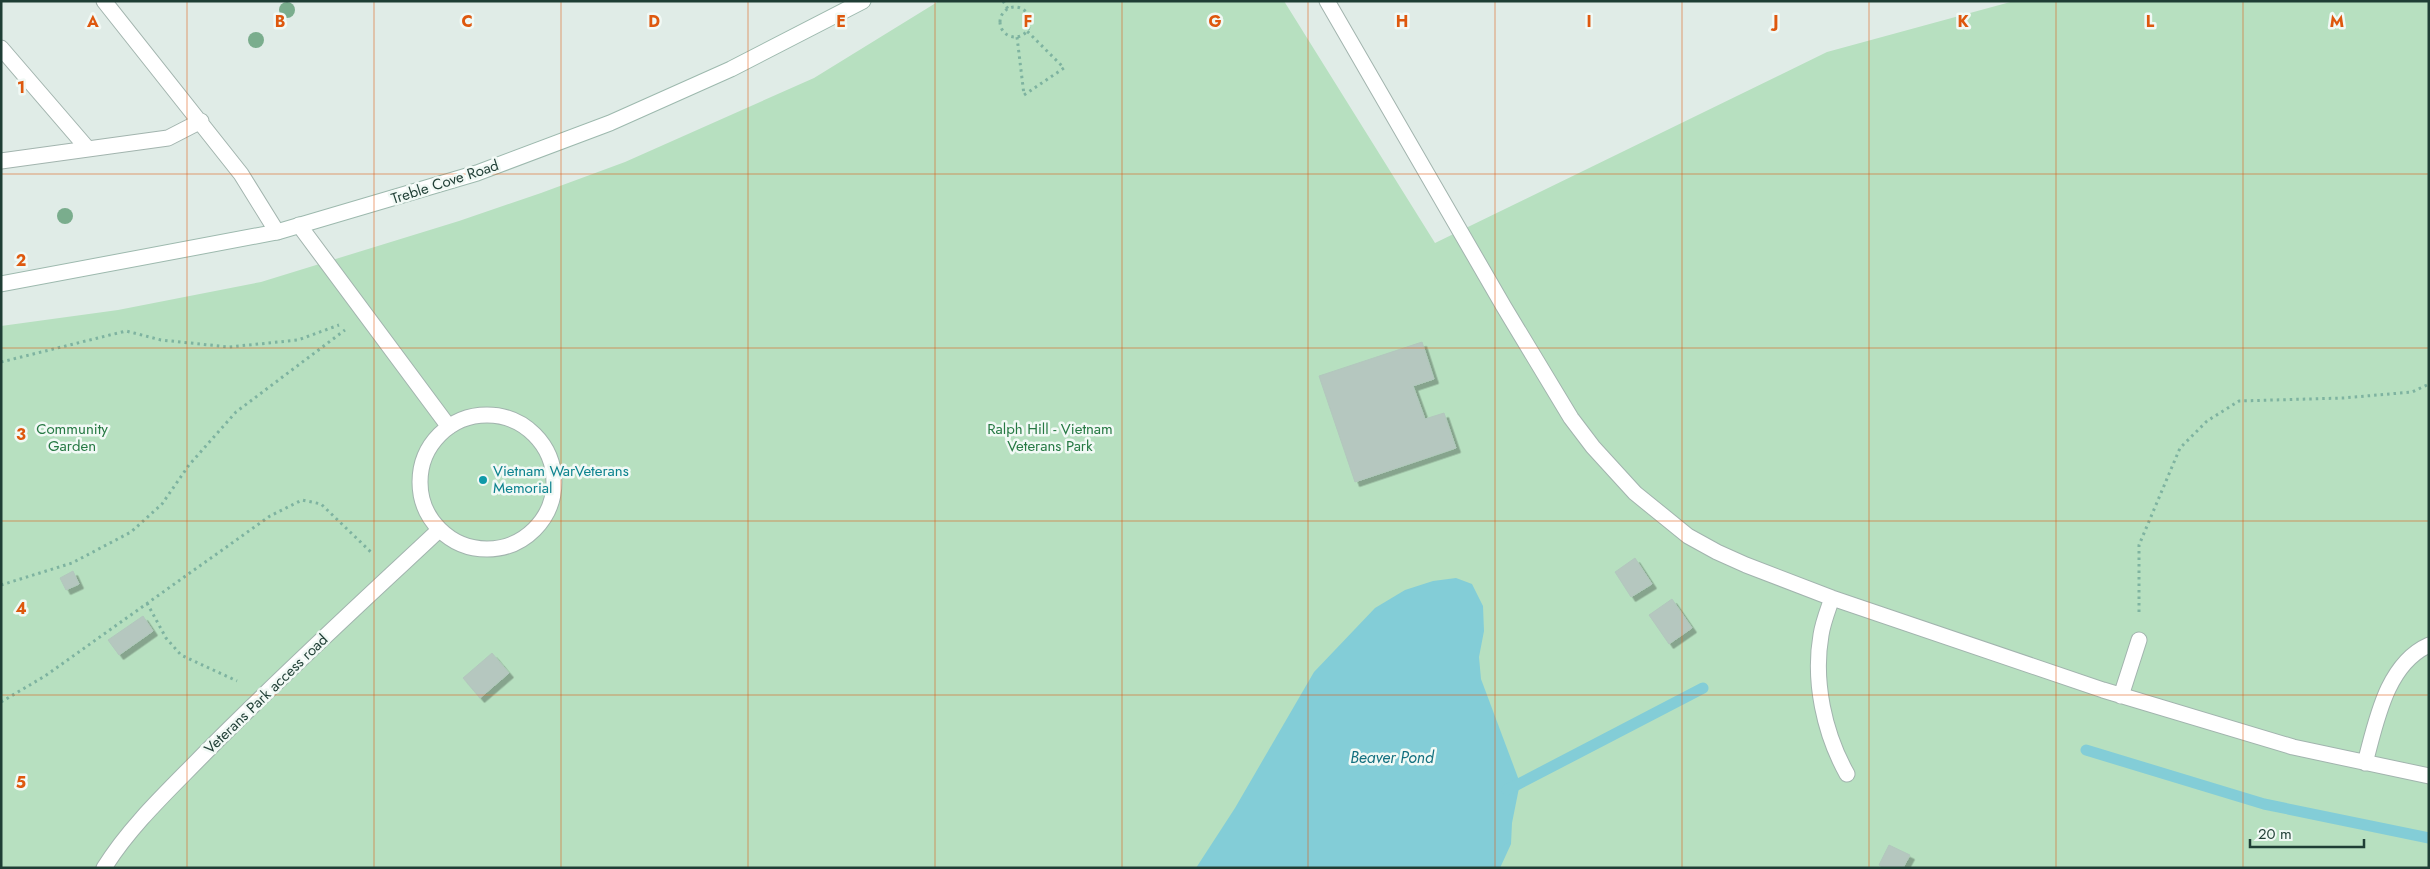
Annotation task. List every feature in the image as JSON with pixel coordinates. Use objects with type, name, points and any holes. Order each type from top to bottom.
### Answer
[{"type":"main road","points":[[104,1],[201,121],[240,174],[277,232]]},
{"type":"main road","name":"Treble Cove Road","points":[[1,284],[277,232],[477,173],[602,126],[731,69],[863,1]]},
{"type":"main road","points":[[1326,1],[1504,307],[1571,418],[1593,447],[1635,493],[1688,536],[1724,555],[1832,598],[2121,696],[2293,747],[2429,776]]},
{"type":"main road","points":[[1,48],[88,149]]},
{"type":"main road","points":[[1,161],[168,138],[201,121]]},
{"type":"main road","points":[[300,225],[449,427]]},
{"type":"main road","points":[[483,415],[505,418],[526,427],[546,449],[554,478],[554,493],[543,520],[522,540],[508,547],[479,549],[451,539],[440,530],[426,509],[422,498],[420,479],[423,461],[435,439],[449,427],[466,418],[483,415]]},
{"type":"main road","name":"Veterans Park access road","points":[[104,868],[116,849],[178,781],[261,696],[440,530]]},
{"type":"main road","points":[[1832,598],[1821,633],[1818,664],[1826,718],[1839,759],[1848,774]]},
{"type":"main road","points":[[2121,696],[2139,640]]},
{"type":"main road","points":[[2365,763],[2380,710],[2389,690],[2410,659],[2429,645]]},
{"type":"path","points":[[1004,1],[1008,9]]},
{"type":"path","points":[[1016,7],[1026,12],[1030,20],[1027,31],[1017,37],[1006,34],[1001,27],[1001,18],[1008,9],[1016,7]]},
{"type":"path","points":[[1017,37],[1024,95],[1064,68],[1027,31]]},
{"type":"path","points":[[1,362],[126,331],[161,340],[230,347],[298,340],[365,315]]},
{"type":"path","points":[[1,586],[72,562],[131,532],[162,504],[189,464],[236,412],[365,315]]},
{"type":"path","points":[[2139,640],[2139,545],[2180,448],[2208,421],[2239,401],[2353,397],[2412,392],[2429,384]]},
{"type":"path","points":[[1,702],[46,676],[270,516],[302,500],[321,504],[392,574]]},
{"type":"path","points":[[147,603],[166,638],[181,655],[242,684],[261,696]]},
{"type":"green space","name":"Ralph Hill - Vietnam Veterans Park","points":[[939,1],[1284,1],[1435,243],[1827,52],[2014,1],[2429,1],[2429,868],[1,868],[1,326],[118,310],[261,282],[459,221],[541,193],[625,162],[814,78]]},
{"type":"water","name":"Beaver Pond","points":[[1456,578],[1472,584],[1483,606],[1484,631],[1479,657],[1481,679],[1520,783],[1512,823],[1511,844],[1500,868],[1196,868],[1235,808],[1314,672],[1375,608],[1405,590],[1433,581]]},
{"type":"building","points":[[1422,342],[1434,379],[1413,386],[1425,419],[1444,413],[1456,448],[1355,482],[1319,376]]},
{"type":"building","points":[[1635,558],[1652,584],[1631,597],[1615,572]]},
{"type":"building","points":[[73,571],[79,584],[66,590],[60,578]]},
{"type":"building","points":[[1672,599],[1692,628],[1669,644],[1649,615]]},
{"type":"building","points":[[143,616],[153,631],[119,655],[108,640]]},
{"type":"building","points":[[492,653],[509,673],[480,698],[463,678]]},
{"type":"building","points":[[1889,845],[1910,855],[1903,868],[1884,868],[1879,865]]},
{"type":"waterway","points":[[1507,790],[1703,688]]},
{"type":"waterway","points":[[2086,750],[2264,804],[2429,838]]},
{"type":"place","name":"Vietnam WarVeterans Memorial","points":[[483,480]]},
{"type":"park label","name":"Community Garden","points":[[72,438]]}]
